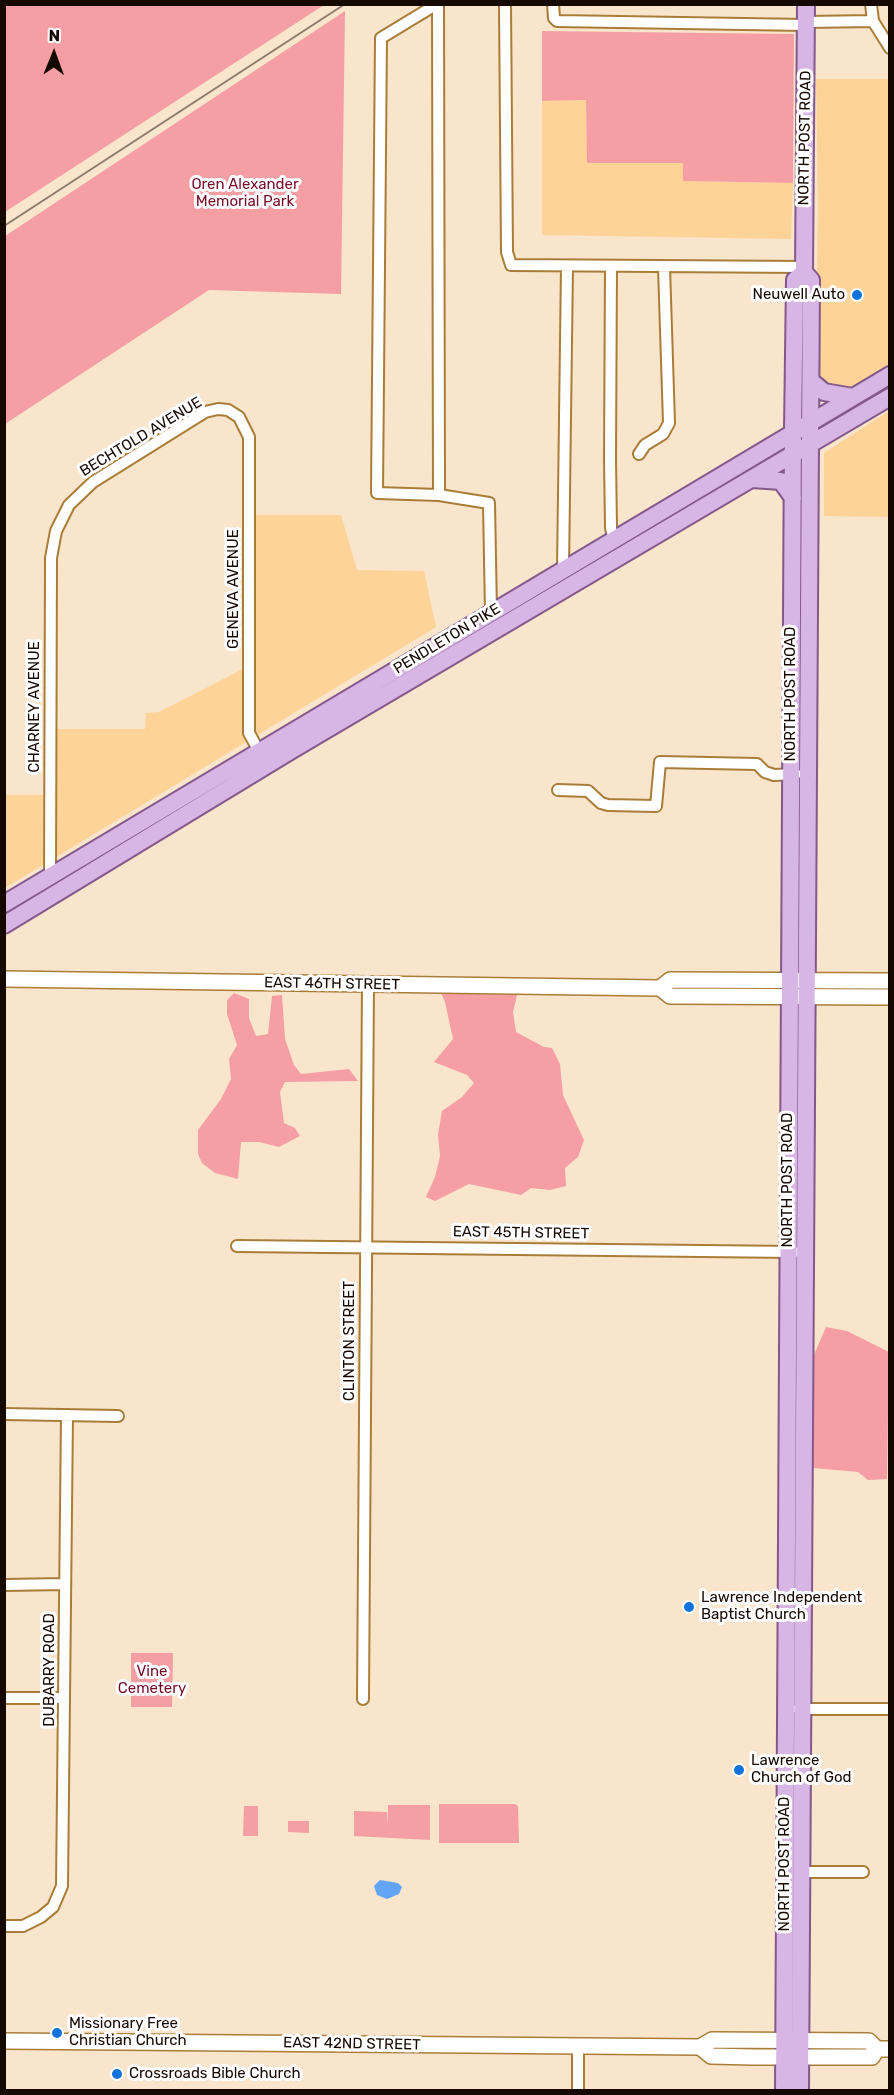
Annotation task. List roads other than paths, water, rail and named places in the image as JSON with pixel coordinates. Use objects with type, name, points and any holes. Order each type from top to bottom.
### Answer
[{"type":"main road","name":"NORTH POST ROAD","points":[[784,2091],[792,2049],[801,1872],[803,1709],[796,1252],[799,774],[810,443],[812,280],[804,270],[806,4]]},
{"type":"main road","name":"NORTH POST ROAD","points":[[799,774],[793,430],[795,280],[804,270]]},
{"type":"main road","name":"PENDLETON PIKE","points":[[4,904],[614,540],[793,430],[890,375]]},
{"type":"main road","points":[[811,381],[824,392],[853,397]]},
{"type":"main road","name":"PENDLETON PIKE","points":[[4,925],[890,397]]},
{"type":"main road","points":[[748,480],[769,478],[781,481],[793,498]]},
{"type":"main road","name":"NORTH POST ROAD","points":[[796,1252],[785,1708],[792,2049],[800,2091]]},
{"type":"street","points":[[437,4],[439,495]]},
{"type":"street","points":[[437,4],[381,38],[377,493],[439,495],[489,503],[491,613]]},
{"type":"street","points":[[504,4],[507,252],[511,265],[804,270]]},
{"type":"street","points":[[554,4],[554,18],[557,21],[806,23],[873,21]]},
{"type":"street","points":[[872,4],[873,21],[890,48]]},
{"type":"street","points":[[562,570],[567,266]]},
{"type":"street","points":[[611,266],[610,459],[611,528],[614,540]]},
{"type":"street","points":[[639,454],[645,445],[663,434],[669,423],[664,267]]},
{"type":"street","name":"BECHTOLD AVENUE","points":[[55,537],[69,505],[96,479],[205,412],[222,409],[234,413]]},
{"type":"street","name":"GENEVA AVENUE","points":[[234,413],[245,424],[249,436],[249,733],[268,766]]},
{"type":"street","name":"CHARNEY AVENUE","points":[[50,877],[51,562],[55,537]]},
{"type":"street","points":[[558,790],[588,791],[601,803],[609,805],[656,806],[660,762],[757,764],[765,772],[799,774]]},
{"type":"street","name":"EAST 46TH STREET","points":[[4,979],[660,988],[670,980],[890,997]]},
{"type":"street","name":"EAST 46TH STREET","points":[[797,989],[890,981]]},
{"type":"street","name":"CLINTON STREET","points":[[363,1699],[368,984]]},
{"type":"street","name":"EAST 45TH STREET","points":[[237,1246],[796,1252]]},
{"type":"street","points":[[4,1414],[118,1416]]},
{"type":"street","name":"DUBARRY ROAD","points":[[4,1926],[23,1926],[41,1917],[57,1900],[63,1878],[67,1415]]},
{"type":"street","points":[[4,1585],[65,1584]]},
{"type":"street","points":[[4,1698],[64,1698]]},
{"type":"street","points":[[785,1708],[890,1709]]},
{"type":"street","points":[[801,1872],[863,1872]]},
{"type":"street","name":"EAST 42ND STREET","points":[[4,2041],[700,2046],[712,2040],[872,2057],[883,2049]]},
{"type":"street","points":[[578,2046],[578,2091]]},
{"type":"water","points":[[380,1880],[398,1883],[402,1887],[399,1894],[387,1899],[377,1895],[374,1886]]},
{"type":"railway","points":[[4,226],[345,4]]},
{"type":"place","name":"Neuwell Auto","points":[[857,295]]},
{"type":"place","name":"Lawrence Independent Baptist Church","points":[[689,1607]]},
{"type":"place","name":"Lawrence Church of God","points":[[739,1770]]},
{"type":"place","name":"Missionary Free Christian Church","points":[[57,2033]]},
{"type":"place","name":"Crossroads Bible Church","points":[[117,2074]]},
{"type":"park label","name":"Oren Alexander Memorial Park","points":[[245,194]]},
{"type":"park label","name":"Vine Cemetery","points":[[152,1680]]}]
